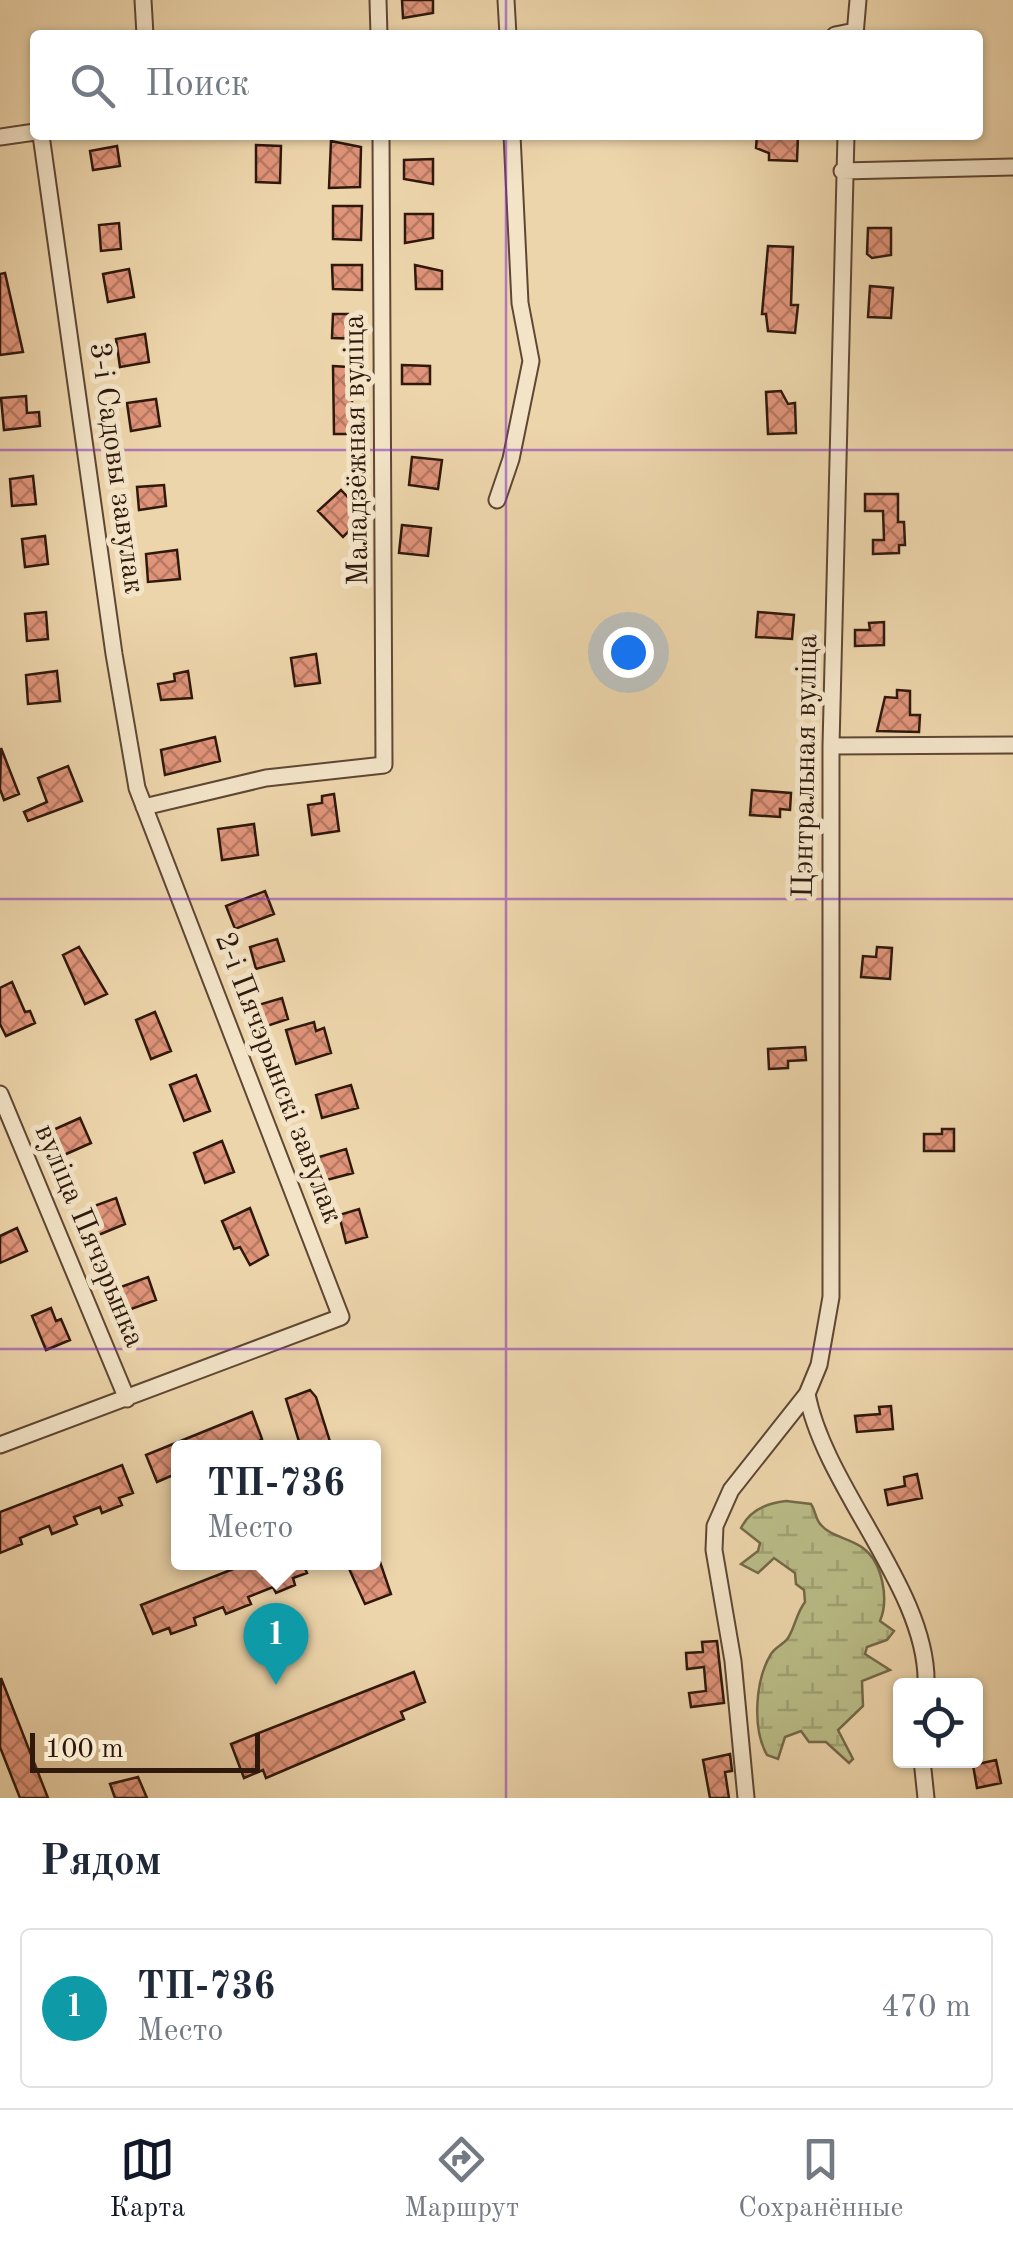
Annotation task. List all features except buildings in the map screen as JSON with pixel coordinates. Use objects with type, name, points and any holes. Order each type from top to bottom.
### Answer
[{"type":"street","points":[[144,0],[145,30]]},
{"type":"street","points":[[378,0],[379,30]]},
{"type":"street","points":[[506,0],[508,30]]},
{"type":"street","points":[[855,30],[858,0]]},
{"type":"street","points":[[0,137],[30,135]]},
{"type":"street","name":"3-і Садовы завулак","points":[[39,140],[114,654],[144,807],[162,860]]},
{"type":"street","name":"Маладзёжная вуліца","points":[[144,807],[266,778],[384,766],[381,140]]},
{"type":"street","points":[[497,500],[511,460],[531,361],[520,303],[512,140]]},
{"type":"street","name":"Цэнтральная вуліца","points":[[746,1798],[733,1661],[714,1550],[715,1526],[731,1490],[807,1394],[826,1335],[834,1252],[831,746],[845,140]]},
{"type":"street","points":[[842,170],[1013,167]]},
{"type":"street","points":[[831,746],[1013,745]]},
{"type":"street","name":"2-і Пячэрынскі завулак","points":[[128,1398],[342,1317],[162,860]]},
{"type":"street","name":"вуліца Пячэрынка","points":[[0,1094],[128,1398]]},
{"type":"street","points":[[807,1394],[824,1453],[886,1561],[914,1628],[924,1678]]},
{"type":"street","points":[[0,1445],[128,1398]]},
{"type":"street","points":[[923,1768],[926,1798]]},
{"type":"green space","points":[[786,1501],[811,1504],[825,1529],[858,1545],[880,1572],[884,1603],[880,1621],[894,1631],[887,1640],[867,1647],[865,1654],[890,1670],[862,1681],[863,1706],[838,1730],[853,1759],[849,1763],[826,1742],[809,1742],[801,1731],[785,1737],[778,1759],[767,1755],[759,1732],[757,1705],[762,1677],[771,1654],[790,1634],[805,1602],[804,1590],[796,1584],[795,1573],[774,1558],[758,1573],[741,1564],[758,1551],[760,1543],[741,1528],[760,1508]]},
{"type":"place","name":"ТП-736","points":[[276,1685]]}]
